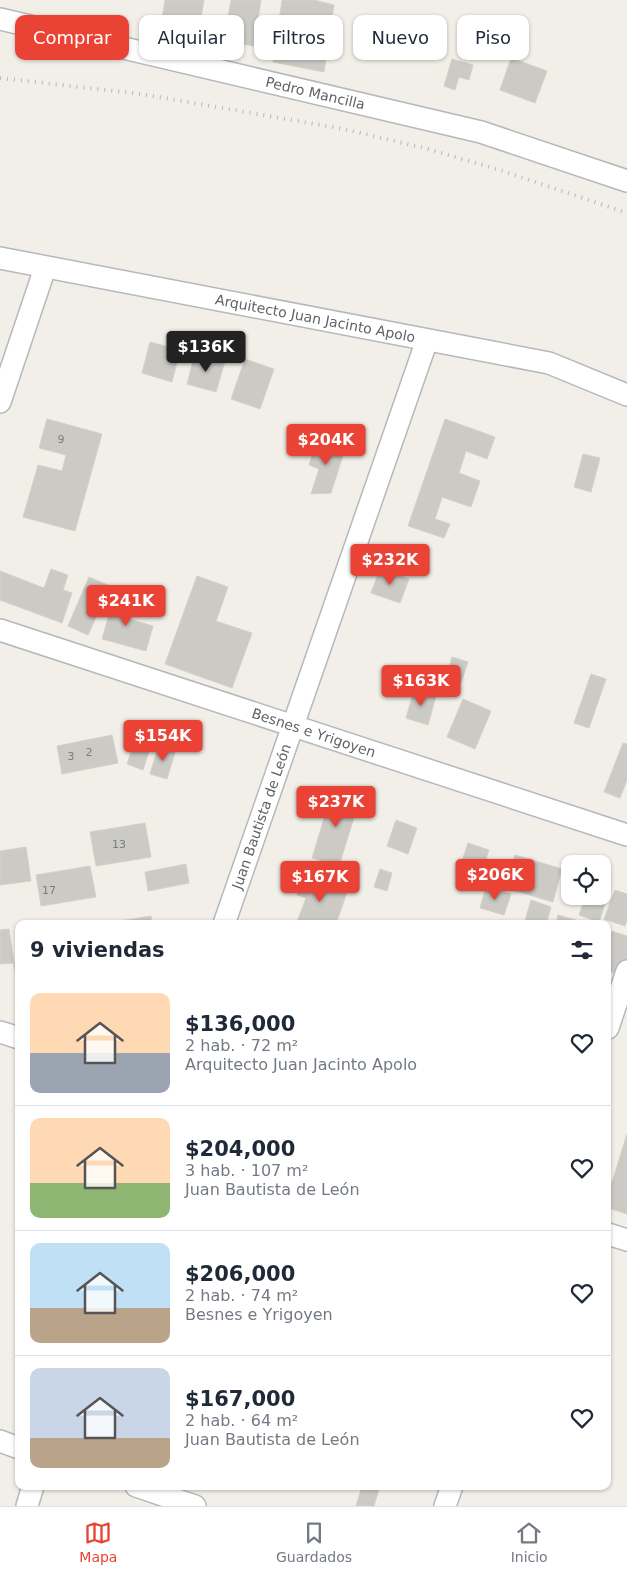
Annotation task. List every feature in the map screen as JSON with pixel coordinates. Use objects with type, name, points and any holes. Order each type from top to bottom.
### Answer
[{"type":"street","name":"Pedro Mancilla","points":[[0,19],[481,132],[627,181]]},
{"type":"street","name":"Arquitecto Juan Jacinto Apolo","points":[[0,258],[549,363],[627,394]]},
{"type":"street","points":[[0,402],[45,268]]},
{"type":"street","name":"Juan Bautista de León","points":[[225,920],[291,725],[427,340]]},
{"type":"street","name":"Besnes e Yrigoyen","points":[[0,630],[627,835]]},
{"type":"street","points":[[611,1019],[627,971]]},
{"type":"street","points":[[0,1032],[15,1037]]},
{"type":"street","points":[[611,1235],[627,1240]]},
{"type":"street","points":[[0,1441],[15,1447]]},
{"type":"street","points":[[27,1506],[32,1490]]},
{"type":"street","points":[[148,1490],[196,1506]]},
{"type":"street","points":[[445,1506],[451,1490]]},
{"type":"building","points":[[165,0],[204,0],[202,15],[162,15]]},
{"type":"building","points":[[231,0],[261,0],[259,15],[254,15],[254,46],[244,44],[244,15],[228,15]]},
{"type":"building","points":[[282,0],[314,0],[334,5],[333,15],[280,15]]},
{"type":"building","points":[[452,59],[473,65],[469,80],[459,77],[455,90],[444,86]]},
{"type":"building","points":[[273,60],[326,60],[324,72],[273,62]]},
{"type":"building","points":[[510,60],[517,60],[547,71],[535,103],[500,90]]},
{"type":"building","points":[[150,342],[180,350],[172,382],[142,373]]},
{"type":"building","points":[[195,354],[225,361],[216,392],[187,384]]},
{"type":"building","points":[[245,359],[274,369],[260,409],[231,399]]},
{"type":"building","points":[[47,419],[102,434],[75,531],[23,517],[38,465],[62,471],[66,455],[39,448]]},
{"type":"building","points":[[445,419],[495,437],[487,459],[466,451],[459,473],[480,481],[471,507],[442,497],[435,519],[450,524],[444,538],[408,526]]},
{"type":"building","points":[[317,440],[345,449],[331,493],[311,494],[319,469],[309,465]]},
{"type":"building","points":[[583,454],[600,458],[591,492],[574,487]]},
{"type":"building","points":[[51,569],[68,575],[63,590],[72,593],[62,623],[0,600],[0,571],[44,588]]},
{"type":"building","points":[[380,569],[409,579],[400,603],[371,593]]},
{"type":"building","points":[[197,576],[228,587],[216,621],[252,633],[232,688],[165,664]]},
{"type":"building","points":[[89,577],[110,586],[88,635],[68,626]]},
{"type":"building","points":[[114,597],[134,603],[129,619],[153,626],[146,651],[102,639]]},
{"type":"building","points":[[452,657],[468,662],[461,683],[446,679]]},
{"type":"building","points":[[591,674],[606,679],[589,728],[574,723]]},
{"type":"building","points":[[414,690],[436,696],[428,725],[406,718]]},
{"type":"building","points":[[463,699],[491,711],[475,749],[447,737]]},
{"type":"building","points":[[139,728],[155,733],[143,770],[127,764]]},
{"type":"building","points":[[112,735],[118,763],[62,774],[57,746]]},
{"type":"building","points":[[623,743],[627,744],[627,780],[620,798],[604,792]]},
{"type":"building","points":[[159,744],[176,749],[167,779],[150,774]]},
{"type":"building","points":[[333,789],[360,798],[339,866],[312,858]]},
{"type":"building","points":[[396,820],[417,828],[408,854],[387,846]]},
{"type":"building","points":[[145,823],[151,857],[96,866],[90,832]]},
{"type":"building","points":[[468,843],[489,850],[480,877],[459,870]]},
{"type":"building","points":[[26,847],[31,881],[0,885],[0,851]]},
{"type":"building","points":[[515,855],[561,869],[553,902],[506,888]]},
{"type":"building","points":[[186,864],[189,883],[148,891],[145,872]]},
{"type":"building","points":[[90,866],[96,897],[41,906],[36,875]]},
{"type":"building","points":[[380,869],[392,873],[387,891],[374,887]]},
{"type":"building","points":[[303,877],[347,892],[337,920],[298,920],[306,898],[297,895]]},
{"type":"building","points":[[486,887],[511,894],[504,915],[480,908]]},
{"type":"building","points":[[615,890],[627,894],[627,920],[625,926],[604,919],[609,905],[611,905]]},
{"type":"building","points":[[531,900],[551,907],[547,920],[525,920]]},
{"type":"building","points":[[583,905],[605,905],[600,920],[593,920],[579,915]]},
{"type":"building","points":[[558,915],[576,920],[557,920]]},
{"type":"building","points":[[151,916],[152,920],[126,920]]},
{"type":"building","points":[[9,929],[14,963],[0,964],[0,930]]},
{"type":"building","points":[[611,931],[627,936],[627,963],[623,976],[611,972]]},
{"type":"building","points":[[627,1134],[627,1214],[611,1209],[611,1185]]},
{"type":"building","points":[[361,1490],[379,1490],[374,1506],[356,1506]]},
{"type":"railway","points":[[0,78],[141,94],[344,129],[428,149],[503,171],[627,213]]}]
